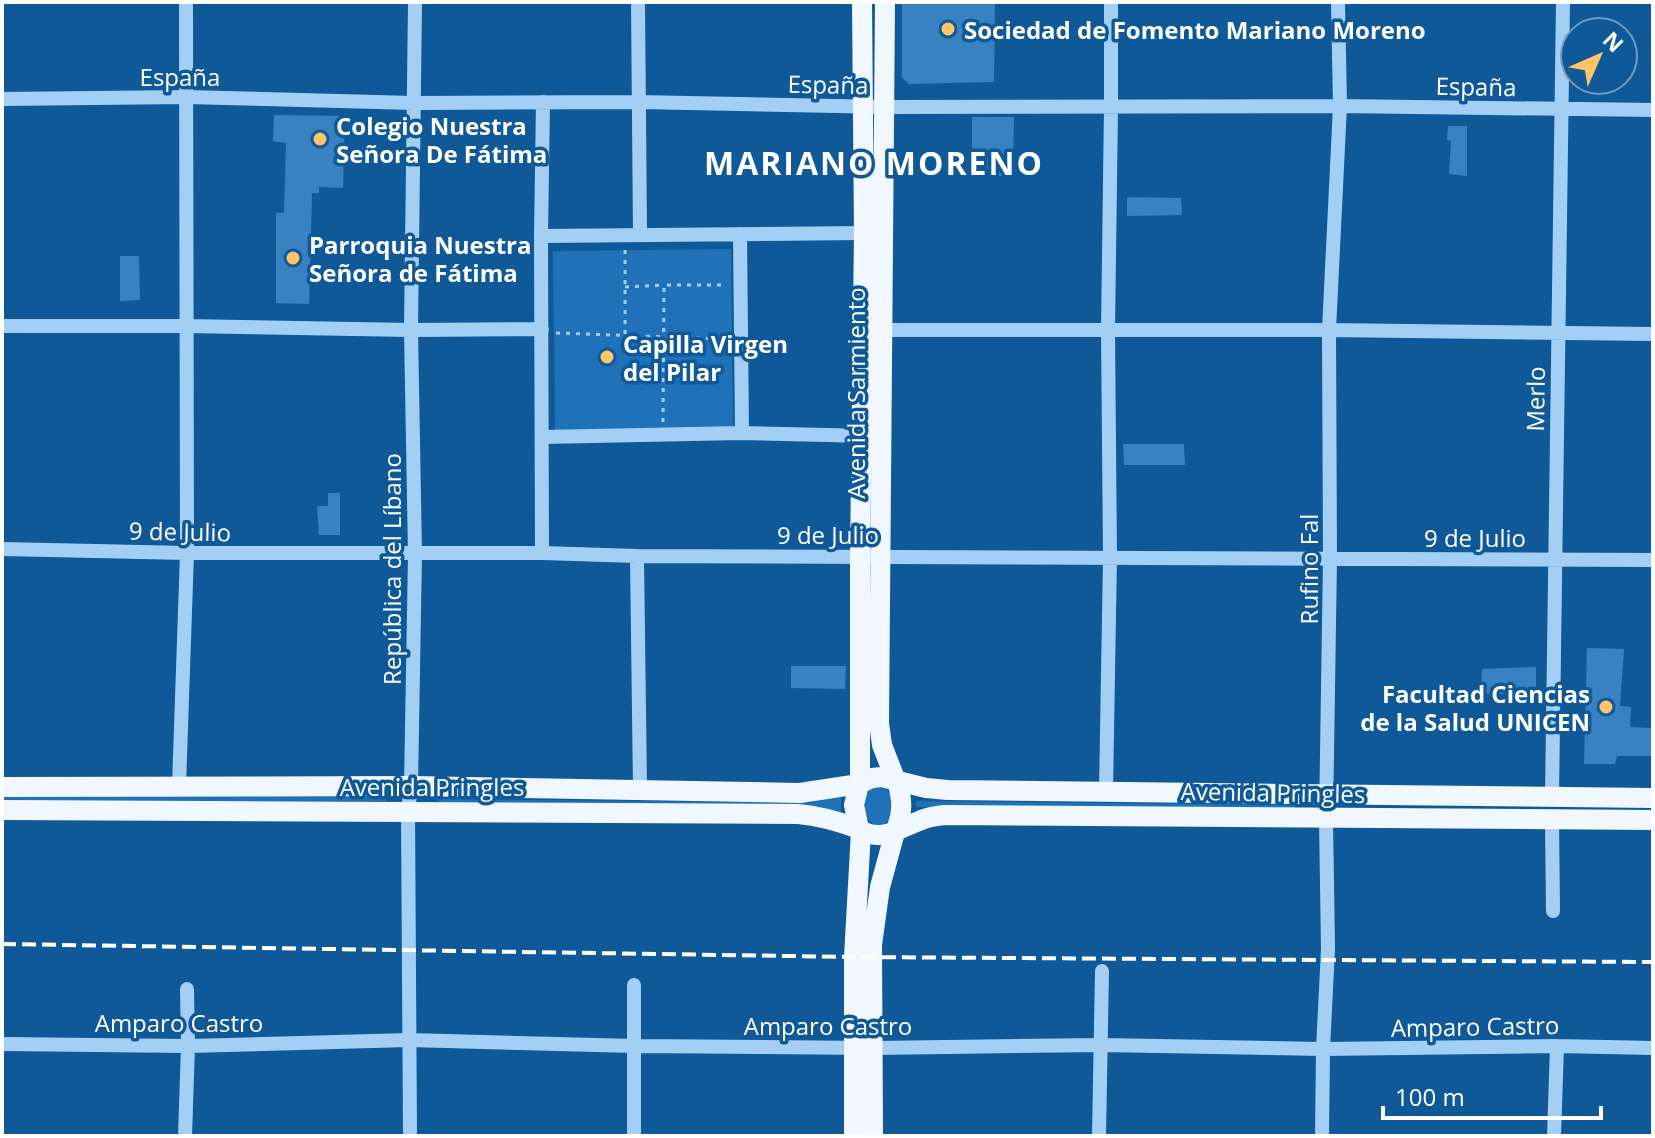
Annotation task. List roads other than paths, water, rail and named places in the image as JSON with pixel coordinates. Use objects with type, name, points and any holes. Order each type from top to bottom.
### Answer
[{"type":"main road","name":"Avenida Sarmiento","points":[[859,784],[870,556],[874,106],[862,2]]},
{"type":"main road","name":"Avenida Sarmiento","points":[[872,330],[864,233],[885,2]]},
{"type":"main road","name":"Avenida Sarmiento","points":[[870,556],[879,723],[882,745],[896,782]]},
{"type":"main road","points":[[854,1136],[864,1048],[872,945],[880,887],[903,805],[896,782],[882,777],[859,784],[854,805],[860,830],[854,957],[864,1048],[873,1136]]},
{"type":"main road","name":"Avenida Pringles","points":[[896,782],[948,790],[1653,798]]},
{"type":"main road","name":"Avenida Pringles","points":[[2,787],[411,786],[800,793],[859,784]]},
{"type":"main road","name":"Avenida Pringles","points":[[2,810],[798,814],[837,820],[860,830]]},
{"type":"main road","name":"Avenida Pringles","points":[[895,832],[918,821],[944,815],[1653,820]]},
{"type":"main road","points":[[860,830],[871,835],[895,832]]},
{"type":"street","points":[[179,786],[187,553],[186,2]]},
{"type":"street","name":"República del Líbano","points":[[410,1136],[408,811],[415,554],[411,330],[415,2]]},
{"type":"street","points":[[638,2],[640,235]]},
{"type":"street","points":[[1106,791],[1110,557],[1108,330],[1111,2]]},
{"type":"street","name":"Rufino Fal","points":[[1322,1136],[1328,949],[1329,330],[1340,106],[1338,2]]},
{"type":"street","name":"Merlo","points":[[1552,797],[1563,2]]},
{"type":"street","name":"España","points":[[2,99],[185,97],[414,103],[1653,110]]},
{"type":"street","points":[[542,553],[542,437],[548,331],[541,236],[543,102]]},
{"type":"street","points":[[541,236],[864,233]]},
{"type":"street","points":[[740,234],[742,433]]},
{"type":"street","points":[[2,326],[548,331]]},
{"type":"street","points":[[872,330],[1653,334]]},
{"type":"street","points":[[542,437],[742,433],[871,436]]},
{"type":"street","name":"9 de Julio","points":[[2,549],[637,556],[1653,560]]},
{"type":"street","points":[[637,556],[640,789]]},
{"type":"street","points":[[1552,820],[1553,911]]},
{"type":"street","points":[[1099,1136],[1102,971]]},
{"type":"street","points":[[634,985],[634,1136]]},
{"type":"street","points":[[185,1136],[187,989]]},
{"type":"street","name":"Amparo Castro","points":[[2,1044],[188,1046],[409,1040],[864,1048],[1101,1045],[1323,1049],[1653,1048]]},
{"type":"street","points":[[1554,1136],[1557,1046]]},
{"type":"railway","points":[[2,944],[854,957],[1653,962]]},
{"type":"place","name":"Sociedad de Fomento Mariano Moreno","points":[[948,29]]},
{"type":"place","name":"Colegio Nuestra Señora De Fátima","points":[[320,139]]},
{"type":"place","name":"Parroquia Nuestra Señora de Fátima","points":[[293,258]]},
{"type":"place","name":"Capilla Virgen del Pilar","points":[[607,357]]},
{"type":"place","name":"Facultad Ciencias de la Salud UNICEN","points":[[1606,707]]},
{"type":"district","name":"MARIANO MORENO","points":[[874,162]]}]
